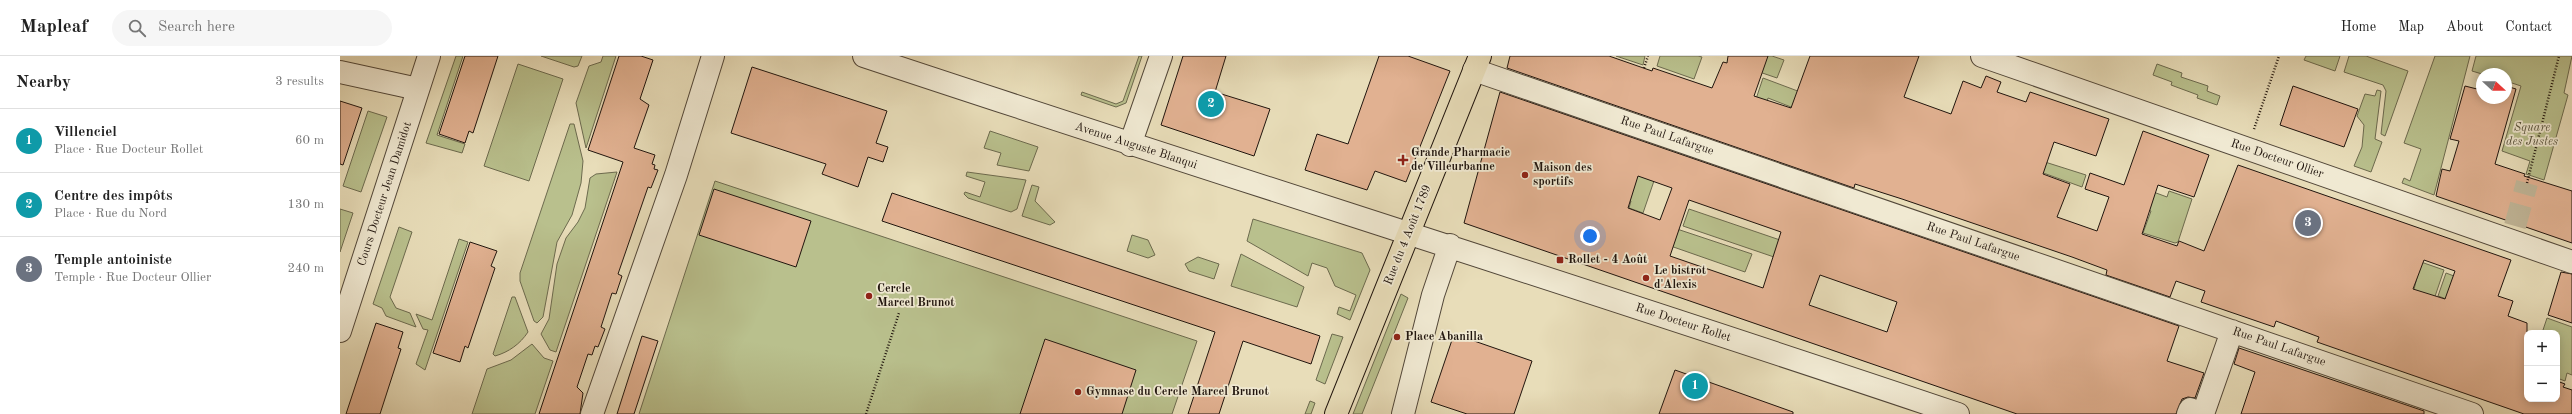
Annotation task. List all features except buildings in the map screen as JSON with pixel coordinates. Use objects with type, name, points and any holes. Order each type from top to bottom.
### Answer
[{"type":"main road","name":"Rue du 4 Août 1789","points":[[1336,414],[1477,63]]},
{"type":"street","name":"Cours Docteur Jean Damidot","points":[[340,331],[429,56]]},
{"type":"street","points":[[592,414],[676,175],[713,56]]},
{"type":"street","name":"Avenue Auguste Blanqui","points":[[864,56],[1130,145],[1409,232]]},
{"type":"street","points":[[1130,145],[1161,56]]},
{"type":"street","name":"Rue Docteur Ollier","points":[[1982,56],[2572,262]]},
{"type":"street","name":"Rue Paul Lafargue","points":[[1477,63],[2232,331],[2472,414]]},
{"type":"street","points":[[340,72],[416,97]]},
{"type":"street","name":"Rue Docteur Rollet","points":[[1409,232],[1958,414]]},
{"type":"street","points":[[1403,414],[1433,295],[1450,245]]},
{"type":"street","points":[[2188,414],[2190,409],[2202,414],[2232,331]]},
{"type":"path","points":[[1644,68],[1648,56]]},
{"type":"path","points":[[2247,149],[2279,56]]},
{"type":"path","points":[[2527,183],[2559,56]]},
{"type":"path","points":[[866,414],[899,313]]},
{"type":"green space","points":[[456,56],[463,56],[437,135],[465,144],[462,153],[426,143]]},
{"type":"green space","points":[[541,56],[582,56],[578,66],[574,67]]},
{"type":"green space","points":[[603,56],[616,56],[586,148],[576,103],[589,66],[601,62]]},
{"type":"green space","points":[[1139,56],[1142,56],[1126,103],[1116,107],[1081,95],[1082,92],[1116,104],[1123,101]]},
{"type":"green space","points":[[1616,56],[1645,56],[1643,65]]},
{"type":"green space","points":[[1660,56],[1702,57],[1694,79],[1657,66]]},
{"type":"green space","points":[[1743,56],[1772,56],[1784,60],[1777,78],[1739,65]]},
{"type":"green space","points":[[2306,56],[2340,56],[2335,71],[2304,60]]},
{"type":"green space","points":[[2349,56],[2366,56],[2408,71],[2385,136],[2381,134],[2386,91],[2383,85],[2344,72]]},
{"type":"green space","points":[[2435,56],[2470,56],[2434,195],[2402,183],[2404,178],[2410,181],[2421,149],[2404,143]]},
{"type":"green space","name":"Square des Justes","points":[[2476,56],[2572,56],[2564,93],[2568,95],[2544,180],[2526,174],[2530,161],[2502,151],[2521,86],[2512,83],[2512,68],[2476,68],[2476,72],[2472,71]]},
{"type":"green space","points":[[518,64],[563,79],[529,181],[484,166]]},
{"type":"green space","points":[[2157,64],[2182,73],[2181,77],[2208,86],[2207,91],[2220,96],[2217,105],[2197,98],[2198,95],[2171,85],[2172,82],[2153,75]]},
{"type":"green space","points":[[1763,78],[1827,102],[1790,111],[1791,107],[1768,98],[1766,106],[1755,102]]},
{"type":"green space","points":[[2377,90],[2381,91],[2375,139],[2382,142],[2371,172],[2354,166],[2362,147],[2364,125],[2357,116],[2365,94],[2375,96]]},
{"type":"green space","points":[[368,111],[387,117],[361,192],[343,186]]},
{"type":"green space","points":[[570,124],[574,124],[583,161],[581,183],[572,215],[557,242],[543,317],[537,323],[534,321],[520,281],[520,273]]},
{"type":"green space","points":[[990,131],[1038,147],[1029,171],[997,165],[1001,153],[984,148]]},
{"type":"green space","points":[[1980,150],[2045,162],[2086,175],[2082,187]]},
{"type":"green space","points":[[1635,171],[1655,178],[1643,213],[1629,208],[1631,201],[1608,195]]},
{"type":"green space","points":[[617,172],[556,352],[550,350],[541,334],[549,319],[557,264],[566,238],[578,222],[585,208],[590,178],[596,174]]},
{"type":"green space","points":[[967,172],[1026,180],[1017,209],[1011,212],[968,198],[964,194],[965,192],[980,197],[985,182],[966,176]]},
{"type":"green space","name":"Cercle Marcel Brunot","points":[[715,181],[1197,341],[1172,414],[639,414]]},
{"type":"green space","points":[[1032,185],[1039,187],[1035,201],[1055,222],[1050,225],[1022,216]]},
{"type":"green space","points":[[2148,190],[2167,197],[2169,191],[2192,199],[2178,242],[2175,243],[2143,233],[2151,211],[2135,205]]},
{"type":"green space","points":[[340,209],[353,213],[340,252]]},
{"type":"green space","points":[[1689,209],[1780,240],[1774,257],[1683,226]]},
{"type":"green space","points":[[1253,219],[1362,253],[1370,270],[1350,320],[1337,314],[1339,307],[1350,311],[1356,295],[1335,286],[1327,268],[1312,263],[1308,276],[1247,241]]},
{"type":"green space","points":[[1668,226],[1752,254],[1745,272],[1662,243]]},
{"type":"green space","points":[[399,227],[412,232],[390,297],[396,308],[410,313],[416,327],[386,316],[382,308],[373,304]]},
{"type":"green space","points":[[1132,235],[1148,240],[1155,255],[1148,258],[1127,251]]},
{"type":"green space","points":[[459,239],[468,242],[425,370],[416,364],[428,330],[423,329],[416,314],[432,320]]},
{"type":"green space","points":[[1241,254],[1304,287],[1297,307],[1231,286]]},
{"type":"green space","points":[[1198,257],[1219,264],[1214,279],[1189,271],[1185,264]]},
{"type":"green space","points":[[2421,262],[2444,270],[2431,308],[2411,301]]},
{"type":"green space","points":[[2446,273],[2470,282],[2449,300],[2438,296]]},
{"type":"green space","points":[[1401,294],[1408,298],[1362,414],[1353,414]]},
{"type":"green space","points":[[512,297],[515,297],[528,332],[514,347],[495,356],[493,354]]},
{"type":"green space","points":[[2547,318],[2572,327],[2572,375],[2567,373],[2565,381],[2560,379],[2560,330],[2543,330]]},
{"type":"green space","points":[[1332,334],[1343,337],[1325,384],[1316,380]]},
{"type":"green space","points":[[532,344],[544,358],[553,361],[535,414],[472,414],[487,369],[511,360]]},
{"type":"green space","points":[[1310,401],[1315,403],[1311,414],[1305,414]]},
{"type":"tunnel","points":[[2515,226],[2527,183]]},
{"type":"place","name":"Centre des impôts","points":[[1211,104]]},
{"type":"place","name":"Grande Pharmacie de Villeurbanne","points":[[1403,160]]},
{"type":"place","name":"Maison des sportifs","points":[[1525,175]]},
{"type":"place","name":"Temple antoiniste","points":[[2308,223]]},
{"type":"place","name":"Rollet - 4 Août","points":[[1560,260]]},
{"type":"place","name":"Le bistrot d'Alexis","points":[[1646,278]]},
{"type":"place","name":"Cercle Marcel Brunot","points":[[869,296]]},
{"type":"place","name":"Place Abanilla","points":[[1397,337]]},
{"type":"place","name":"Villenciel","points":[[1695,386]]},
{"type":"place","name":"Gymnase du Cercle Marcel Brunot","points":[[1078,392]]}]
